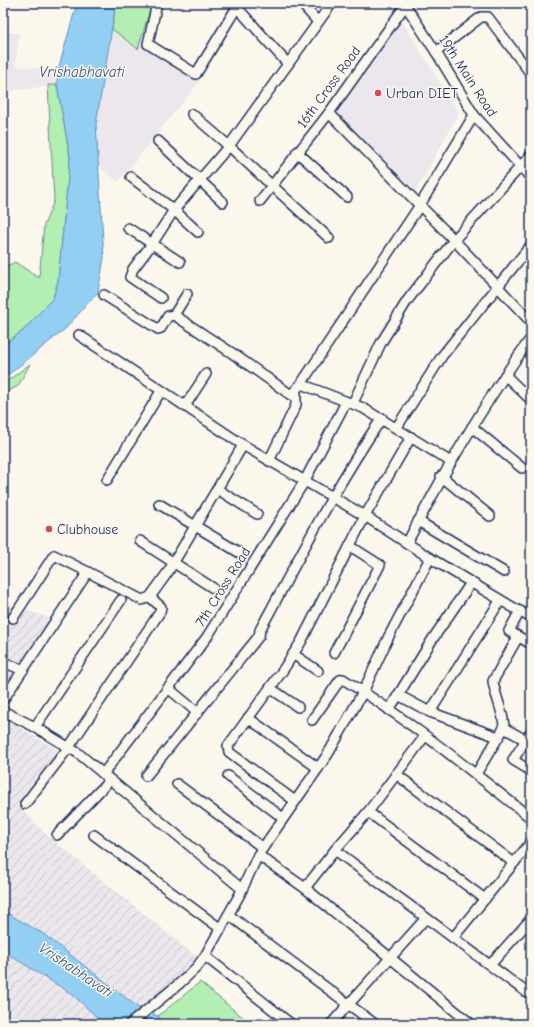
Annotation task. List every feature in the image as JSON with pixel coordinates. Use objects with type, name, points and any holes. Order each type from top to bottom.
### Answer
[{"type":"street","points":[[157,3],[148,44],[196,74],[235,5],[288,64]]},
{"type":"street","points":[[302,3],[318,22]]},
{"type":"street","points":[[161,298],[130,277],[132,269],[152,244],[174,210],[229,146],[332,3]]},
{"type":"street","name":"19th Main Road","points":[[405,4],[474,115],[531,178]]},
{"type":"street","name":"16th Cross Road","points":[[260,201],[297,152],[330,113],[405,4]]},
{"type":"street","points":[[436,52],[481,17],[488,17],[531,74]]},
{"type":"street","points":[[330,113],[454,240],[531,322]]},
{"type":"street","points":[[192,114],[329,238]]},
{"type":"street","points":[[291,395],[301,384],[420,205],[474,115]]},
{"type":"street","points":[[158,141],[223,202]]},
{"type":"street","points":[[297,152],[347,197]]},
{"type":"street","name":"7th Cross Road","points":[[57,835],[107,777],[208,629],[304,482],[350,402],[381,343],[407,301],[454,240],[531,155]]},
{"type":"street","points":[[131,177],[174,210],[198,232]]},
{"type":"street","points":[[128,228],[180,262]]},
{"type":"street","points":[[396,427],[442,356],[531,245]]},
{"type":"street","points":[[174,315],[187,294]]},
{"type":"street","points":[[104,295],[158,329],[161,328],[168,316],[171,314],[174,315],[232,353],[291,395],[296,394],[296,405],[269,461]]},
{"type":"street","points":[[79,335],[269,461],[366,516],[430,558],[500,601],[531,618]]},
{"type":"street","points":[[407,543],[441,476],[505,375],[531,338]]},
{"type":"street","points":[[185,406],[206,374]]},
{"type":"street","points":[[505,375],[531,400]]},
{"type":"street","points":[[301,384],[350,402],[382,418],[451,462]]},
{"type":"street","points":[[107,480],[161,390]]},
{"type":"street","points":[[146,776],[259,636],[260,630],[332,497],[353,460],[382,418]]},
{"type":"street","points":[[472,427],[522,468]]},
{"type":"street","points":[[295,801],[229,752],[229,744],[270,688],[314,619],[350,546],[411,437]]},
{"type":"street","points":[[13,618],[54,555],[142,600],[150,597],[244,445]]},
{"type":"street","points":[[441,476],[490,516]]},
{"type":"street","points":[[218,489],[257,514]]},
{"type":"street","points":[[159,504],[240,553]]},
{"type":"street","points":[[418,521],[504,572]]},
{"type":"street","points":[[140,541],[214,588]]},
{"type":"street","points":[[334,653],[380,565],[350,546]]},
{"type":"street","points":[[130,1024],[197,967],[205,956],[221,929],[261,852],[318,768],[363,692],[389,636],[430,558]]},
{"type":"street","points":[[3,700],[88,572]]},
{"type":"street","points":[[389,710],[432,640],[471,583]]},
{"type":"street","points":[[24,804],[68,748],[160,612],[161,607],[150,597]]},
{"type":"street","points":[[35,727],[122,600]]},
{"type":"street","points":[[430,712],[500,601]]},
{"type":"street","points":[[520,611],[509,631],[531,644]]},
{"type":"street","points":[[476,774],[504,728],[503,715],[498,705],[492,681],[518,637]]},
{"type":"street","points":[[293,654],[318,671]]},
{"type":"street","points":[[3,662],[23,670]]},
{"type":"street","points":[[312,720],[341,679],[363,692],[425,736],[531,818]]},
{"type":"street","points":[[168,688],[198,713]]},
{"type":"street","points":[[270,688],[298,707]]},
{"type":"street","points":[[398,695],[430,712],[498,737]]},
{"type":"street","points":[[3,711],[35,727],[68,748],[107,777],[242,889]]},
{"type":"street","points":[[248,718],[318,768]]},
{"type":"street","points":[[504,728],[529,738],[513,760],[531,771]]},
{"type":"street","points":[[305,888],[334,850],[368,812],[425,736]]},
{"type":"street","points":[[396,774],[514,863]]},
{"type":"street","points":[[228,776],[283,818]]},
{"type":"street","points":[[177,784],[471,1024]]},
{"type":"street","points":[[368,812],[485,899]]},
{"type":"street","points":[[94,835],[221,929]]},
{"type":"street","points":[[453,938],[531,842]]},
{"type":"street","points":[[334,850],[526,992]]},
{"type":"street","points":[[229,914],[375,1024]]},
{"type":"street","points":[[331,1024],[426,918]]},
{"type":"street","points":[[490,965],[531,919]]},
{"type":"street","points":[[205,956],[291,1024]]},
{"type":"shaded area","points":[[401,20],[459,113],[416,191],[335,113]]},
{"type":"shaded area","points":[[112,29],[138,49],[141,39],[199,82],[118,182],[100,168],[96,124]]},
{"type":"shaded area","points":[[3,30],[19,34],[15,66],[58,70],[57,85],[3,92]]},
{"type":"shaded area","points":[[3,602],[52,619],[3,692]]},
{"type":"shaded area","points":[[3,717],[62,753],[26,797],[23,811],[48,836],[198,958],[179,978],[139,1008],[42,933],[3,911]]},
{"type":"shaded area","points":[[3,951],[72,994],[104,1024],[3,1024]]},
{"type":"green space","points":[[116,3],[152,3],[138,49],[112,29]]},
{"type":"green space","points":[[48,85],[57,85],[70,157],[58,281],[53,298],[24,330],[3,345],[3,268],[15,262],[39,278],[44,225],[54,201]]},
{"type":"green space","points":[[30,364],[18,386],[3,394],[3,384]]},
{"type":"green space","points":[[200,982],[251,1024],[164,1024],[158,1016]]},
{"type":"water","name":"Vrishabhavati","points":[[77,3],[116,3],[96,124],[104,258],[98,292],[65,329],[3,379],[3,345],[24,330],[53,298],[58,281],[70,157],[57,85],[58,70]]},
{"type":"water","name":"Vrishabhavati","points":[[3,911],[42,933],[139,1008],[158,1016],[164,1024],[104,1024],[72,994],[3,951]]},
{"type":"place","name":"Urban DIET","points":[[378,93]]},
{"type":"place","name":"Clubhouse","points":[[49,529]]}]
